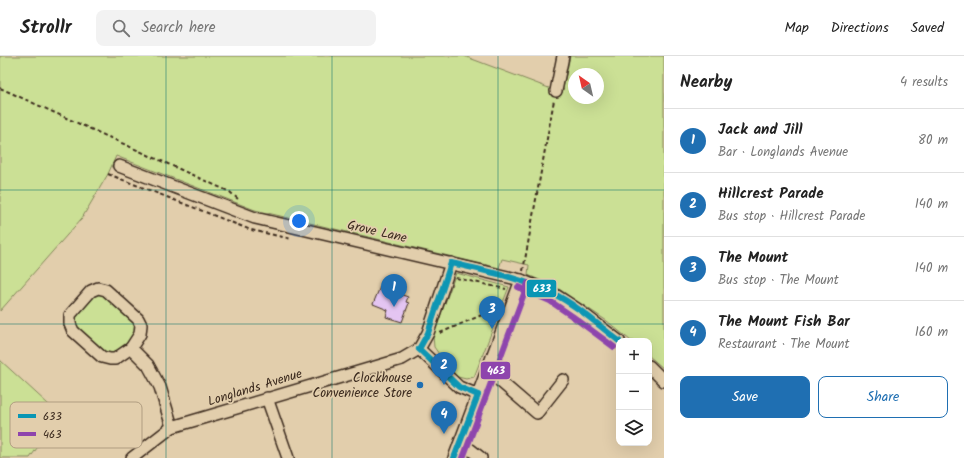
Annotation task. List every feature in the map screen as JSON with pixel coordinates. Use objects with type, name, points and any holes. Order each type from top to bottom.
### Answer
[{"type":"street","points":[[556,91],[563,56]]},
{"type":"street","name":"Grove Lane","points":[[119,166],[255,218],[521,280],[554,294],[578,309],[616,339]]},
{"type":"street","points":[[451,263],[428,333],[419,349],[459,387],[478,395]]},
{"type":"street","points":[[454,458],[521,280]]},
{"type":"street","points":[[98,288],[106,290],[138,319],[141,325],[140,334],[131,348],[115,358],[110,359],[102,356],[73,331],[70,324],[70,315],[91,291],[98,288]]},
{"type":"street","points":[[131,348],[148,364],[160,387],[172,427]]},
{"type":"street","name":"Longlands Avenue","points":[[132,458],[172,427],[402,359],[419,349]]},
{"type":"street","points":[[652,369],[664,381]]},
{"type":"street","points":[[487,370],[538,413],[562,380]]},
{"type":"street","points":[[268,398],[288,458]]},
{"type":"street","points":[[459,445],[471,450],[480,458]]},
{"type":"path","points":[[0,88],[230,192],[242,202]]},
{"type":"path","points":[[521,280],[556,91]]},
{"type":"path","points":[[108,174],[251,230]]},
{"type":"path","points":[[428,333],[433,336],[512,302]]},
{"type":"green space","points":[[0,56],[464,56],[562,93],[570,56],[664,56],[664,369],[652,359],[652,338],[627,338],[607,321],[556,287],[528,275],[529,265],[502,259],[499,268],[255,210],[116,156],[108,174],[82,218],[0,311]]},
{"type":"green space","points":[[456,273],[509,287],[474,377],[466,379],[458,377],[451,371],[434,347],[433,336]]},
{"type":"green space","points":[[99,292],[106,294],[137,325],[136,333],[116,355],[104,354],[75,330],[73,317],[92,294]]},
{"type":"green space","points":[[0,360],[46,402],[10,402],[10,448],[37,448],[30,458],[0,458]]},
{"type":"building","points":[[380,287],[408,297],[406,302],[409,303],[402,322],[386,317],[388,310],[373,304]]},
{"type":"transit line","name":"633","points":[[451,263],[517,279],[542,288],[580,310],[616,339]]},
{"type":"transit line","name":"633","points":[[419,349],[428,333],[451,263]]},
{"type":"transit line","name":"463","points":[[463,458],[528,283]]},
{"type":"transit line","name":"463","points":[[518,287],[550,301],[614,347]]},
{"type":"transit line","name":"633","points":[[419,349],[459,387],[478,395]]},
{"type":"transit line","name":"633","points":[[454,458],[478,395]]},
{"type":"place","name":"Jack and Jill","points":[[394,307]]},
{"type":"place","name":"The Mount","points":[[492,329]]},
{"type":"place","name":"Clockhouse Convenience Store","points":[[420,385]]},
{"type":"place","name":"Hillcrest Parade","points":[[444,385]]},
{"type":"place","name":"The Mount Fish Bar","points":[[444,434]]}]
